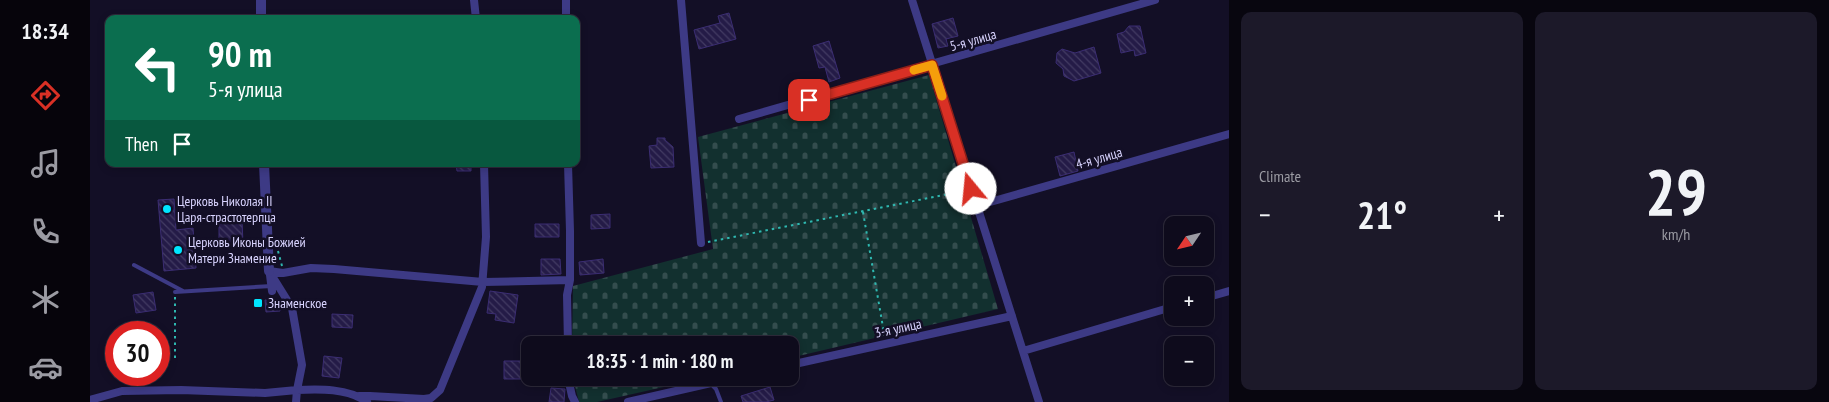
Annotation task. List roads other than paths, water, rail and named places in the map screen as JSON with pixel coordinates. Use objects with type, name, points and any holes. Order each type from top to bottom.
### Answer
[{"type":"street","points":[[261,0],[261,15]]},
{"type":"street","points":[[474,0],[476,15]]},
{"type":"street","points":[[566,0],[566,15]]},
{"type":"street","points":[[681,0],[701,243]]},
{"type":"street","points":[[912,0],[1039,402]]},
{"type":"street","name":"5-я улица","points":[[739,119],[1155,0]]},
{"type":"street","name":"4-я улица","points":[[976,206],[1229,134]]},
{"type":"street","points":[[264,167],[269,271],[272,289]]},
{"type":"street","points":[[90,400],[122,391],[181,390],[265,393],[326,389],[359,396],[424,399],[436,394],[446,376],[482,287],[486,237],[484,167]]},
{"type":"street","points":[[568,167],[570,280],[567,295],[568,336]]},
{"type":"street","points":[[269,271],[283,273],[311,268],[334,269],[483,282],[570,280]]},
{"type":"street","points":[[269,271],[292,308],[302,365],[296,402]]},
{"type":"street","points":[[1214,295],[1229,291]]},
{"type":"street","points":[[1023,350],[1164,310]]},
{"type":"street","name":"3-я улица","points":[[799,363],[1012,316]]},
{"type":"street","points":[[570,386],[575,402]]},
{"type":"street","points":[[628,402],[696,386]]},
{"type":"street","points":[[359,396],[367,402]]},
{"type":"lane","points":[[134,265],[185,291]]},
{"type":"lane","points":[[175,292],[272,289]]},
{"type":"lane","points":[[712,386],[716,389],[721,402]]},
{"type":"place","name":"Церковь Николая II Царя-страстотерпца","points":[[167,209]]},
{"type":"place","name":"Церковь Иконы Божией Матери Знамение","points":[[178,250]]},
{"type":"place","name":"Знаменское","points":[[258,303]]}]
